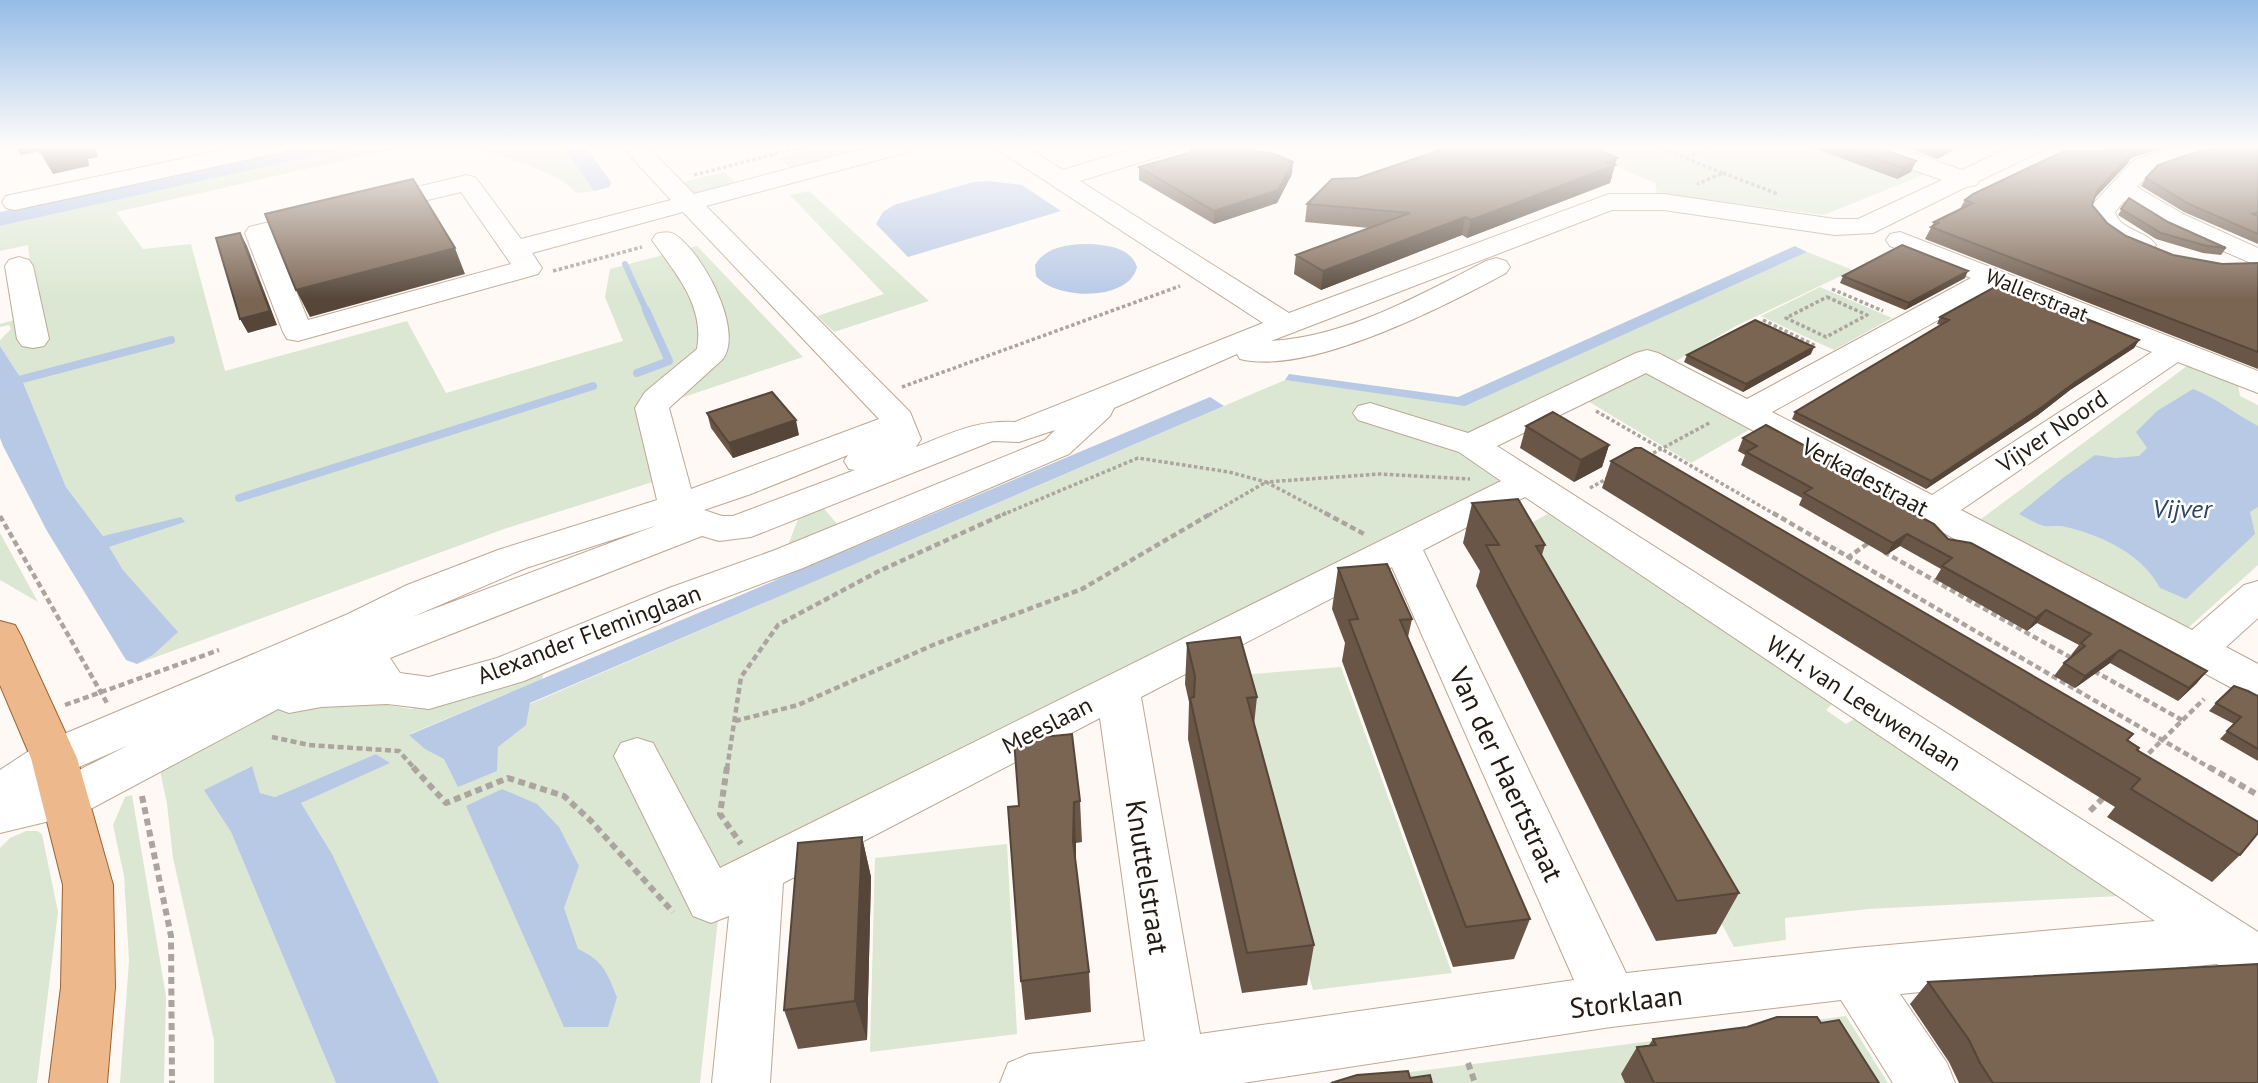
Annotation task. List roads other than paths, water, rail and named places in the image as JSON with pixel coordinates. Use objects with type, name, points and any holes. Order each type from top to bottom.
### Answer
[{"type":"main road","points":[[0,636],[60,779],[88,885],[88,987],[78,1083]]},
{"type":"street","points":[[15,202],[36,198]]},
{"type":"street","points":[[407,198],[259,233],[298,332],[528,268],[478,198]]},
{"type":"street","points":[[683,198],[688,203]]},
{"type":"street","points":[[515,249],[709,198]]},
{"type":"street","points":[[1092,198],[1287,325]]},
{"type":"street","points":[[673,520],[719,529],[738,528],[989,431],[1019,432],[1111,397],[1217,351],[1609,202],[1654,202],[1835,227],[1863,227],[1928,198]]},
{"type":"street","points":[[2115,198],[2101,211],[2101,218],[2121,234],[2168,254]]},
{"type":"street","points":[[2136,198],[2174,220],[2258,258]]},
{"type":"street","name":"Alexander Fleminglaan","points":[[0,813],[60,779],[362,638],[673,520],[886,452],[904,439],[887,408],[688,203]]},
{"type":"street","points":[[666,240],[681,253],[705,298],[715,341],[712,352],[657,399],[652,408],[673,520],[684,538],[708,546],[772,553],[1057,447],[1111,397]]},
{"type":"street","points":[[1217,351],[1267,352],[1308,347],[1409,310],[1497,267],[1506,253],[1504,240]]},
{"type":"street","name":"Wallerstraat","points":[[1900,240],[2258,383]]},
{"type":"street","points":[[2213,265],[2245,268],[2258,264]]},
{"type":"street","points":[[18,324],[19,266]]},
{"type":"street","points":[[1741,411],[1845,360],[1995,277]]},
{"type":"street","name":"Vijver Noord","points":[[1932,512],[2174,351]]},
{"type":"street","name":"Verkadestraat","points":[[1471,445],[1647,360],[2258,683]]},
{"type":"street","name":"W.H. van Leeuwenlaan","points":[[1370,412],[1471,445],[2066,835],[2247,946]]},
{"type":"street","points":[[772,553],[1005,446],[1019,432]]},
{"type":"street","name":"Meeslaan","points":[[637,756],[711,900],[760,871],[1396,549],[1542,494]]},
{"type":"street","name":"Van der Haertstraat","points":[[1396,549],[1611,1001]]},
{"type":"street","name":"Alexander Fleminglaan","points":[[127,747],[264,719],[321,691],[387,688],[429,693],[509,670],[721,583],[772,553]]},
{"type":"street","points":[[2196,650],[2258,595]]},
{"type":"street","points":[[362,638],[387,688]]},
{"type":"street","name":"Alexander Fleminglaan","points":[[264,719],[307,674],[362,638]]},
{"type":"street","name":"Knuttelstraat","points":[[1118,689],[1177,1065]]},
{"type":"street","name":"Alexander Fleminglaan","points":[[0,795],[60,779]]},
{"type":"street","points":[[741,1083],[760,871]]},
{"type":"street","name":"Storklaan","points":[[1029,1083],[1177,1065],[1611,1001],[1855,973],[2247,946]]},
{"type":"street","points":[[1855,973],[1926,1083]]},
{"type":"water","points":[[65,198],[127,198],[0,226],[0,212]]},
{"type":"water","points":[[920,198],[1041,198],[1061,211],[908,257],[876,224],[883,212],[894,205]]},
{"type":"water","points":[[1090,244],[1111,247],[1130,256],[1137,267],[1131,278],[1121,287],[1091,294],[1059,290],[1045,284],[1036,276],[1035,265],[1045,254],[1067,246]]},
{"type":"water","points":[[1795,246],[1807,252],[1465,406],[1285,380],[1289,374],[1458,397]]},
{"type":"water","points":[[0,346],[22,380],[66,487],[103,536],[181,517],[185,522],[109,547],[123,570],[178,632],[153,655],[137,664],[126,660],[47,531],[3,446],[0,438]]},
{"type":"water","name":"Vijver","points":[[2193,389],[2258,426],[2258,507],[2250,512],[2255,534],[2186,599],[2160,588],[2143,565],[2107,541],[2066,527],[2041,525],[2019,514],[2095,455],[2116,458],[2139,456],[2147,448],[2136,432],[2157,411]]},
{"type":"water","points":[[1210,397],[1224,406],[530,703],[526,725],[498,747],[497,771],[458,787],[444,759],[425,749],[409,735]]},
{"type":"water","points":[[376,754],[390,763],[301,803],[333,856],[439,1083],[336,1083],[231,832],[204,790],[252,766],[260,793],[275,797]]},
{"type":"water","points":[[502,789],[537,804],[559,827],[579,866],[564,908],[578,949],[594,958],[604,968],[617,997],[608,1027],[564,1027],[466,806]]},
{"type":"waterway","points":[[625,264],[647,312]]},
{"type":"waterway","points":[[637,373],[669,361],[646,310]]},
{"type":"waterway","points":[[0,385],[171,340]]},
{"type":"waterway","points":[[239,498],[593,386]]}]
